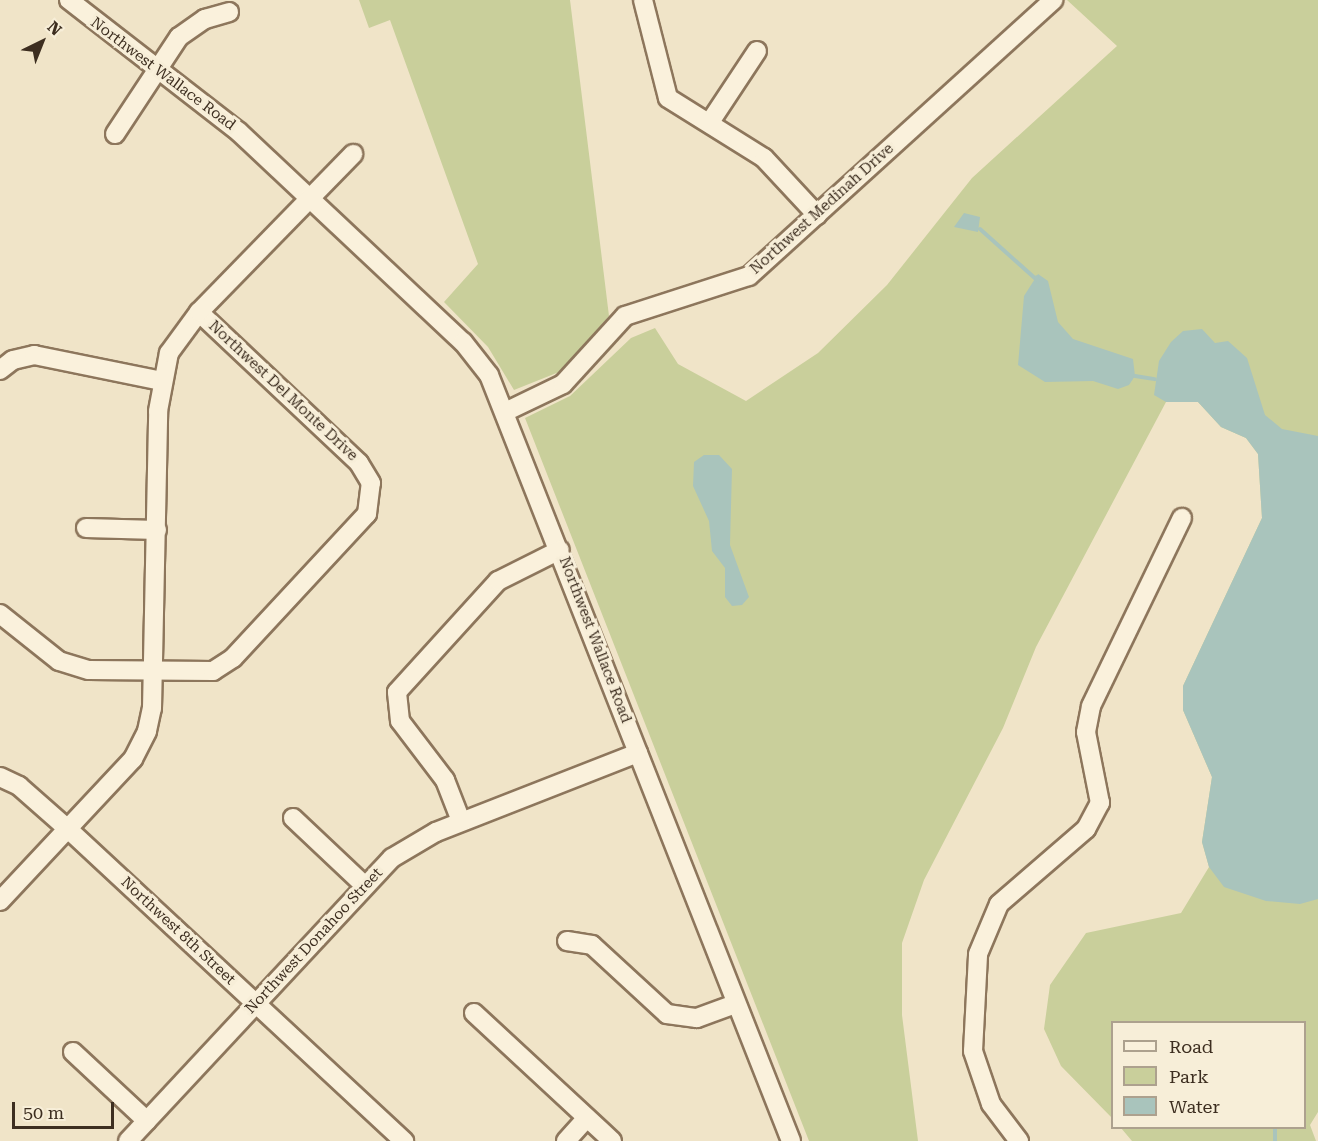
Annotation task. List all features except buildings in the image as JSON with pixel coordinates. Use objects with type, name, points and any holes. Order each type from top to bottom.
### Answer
[{"type":"street","name":"Northwest Wallace Road","points":[[69,0],[157,70],[201,100],[463,342],[507,411],[735,1004],[791,1141]]},
{"type":"street","points":[[643,0],[668,98],[710,122],[764,158],[817,215]]},
{"type":"street","name":"Northwest Medinah Drive","points":[[507,411],[563,384],[625,316],[749,276],[1053,0]]},
{"type":"street","points":[[115,134],[157,70],[189,27],[229,12]]},
{"type":"street","points":[[710,122],[757,51]]},
{"type":"street","points":[[0,901],[133,759],[149,723],[153,672],[162,381],[179,334],[353,154]]},
{"type":"street","name":"Northwest Del Monte Drive","points":[[0,614],[59,661],[89,670],[213,671],[233,658],[359,525],[372,502],[370,483],[359,463],[199,312]]},
{"type":"street","points":[[0,370],[13,360],[34,355],[162,381]]},
{"type":"street","points":[[1019,1141],[991,1104],[973,1052],[978,954],[999,904],[1086,829],[1100,803],[1086,732],[1091,706],[1182,518]]},
{"type":"street","points":[[86,528],[157,530]]},
{"type":"street","points":[[461,821],[445,780],[400,721],[397,692],[498,581],[560,550]]},
{"type":"street","name":"Northwest Donahoo Street","points":[[128,1141],[364,885],[392,858],[461,821],[638,753]]},
{"type":"street","name":"Northwest 8th Street","points":[[0,777],[19,786],[68,829],[404,1141]]},
{"type":"street","points":[[293,818],[364,885]]},
{"type":"street","points":[[567,941],[591,945],[667,1014],[697,1017],[735,1004]]},
{"type":"street","points":[[474,1013],[612,1141]]},
{"type":"street","points":[[73,1052],[147,1121]]},
{"type":"street","points":[[566,1141],[587,1118]]},
{"type":"green space","points":[[359,0],[570,0],[609,316],[564,370],[514,390],[488,347],[444,302],[478,264],[390,20],[369,28]]},
{"type":"green space","points":[[1067,0],[1318,0],[1318,1112],[1310,1125],[1316,1141],[1132,1141],[1122,1129],[1306,1129],[1306,1021],[1111,1021],[1111,1117],[1061,1066],[1044,1029],[1050,985],[1086,933],[1181,913],[1209,867],[1202,842],[1212,777],[1183,710],[1183,686],[1262,518],[1258,454],[1246,438],[1221,427],[1198,402],[1182,401],[1166,402],[1036,647],[1003,728],[924,880],[902,943],[902,1015],[918,1141],[809,1141],[525,418],[570,396],[631,338],[655,328],[678,364],[746,401],[818,353],[887,285],[972,178],[1117,46]]},
{"type":"water","points":[[964,213],[980,217],[978,232],[954,227]]},
{"type":"water","points":[[1038,274],[1048,281],[1058,322],[1073,339],[1133,359],[1135,376],[1129,385],[1118,389],[1093,381],[1045,382],[1018,365],[1024,296]]},
{"type":"water","points":[[1202,329],[1215,343],[1228,341],[1247,358],[1265,415],[1282,429],[1318,436],[1318,899],[1300,904],[1266,901],[1224,887],[1209,867],[1202,842],[1212,777],[1183,710],[1183,686],[1262,518],[1258,454],[1246,438],[1221,427],[1198,402],[1166,402],[1154,395],[1159,361],[1171,342],[1183,331]]},
{"type":"water","points":[[704,455],[719,455],[732,469],[730,545],[749,597],[742,605],[732,606],[725,597],[725,568],[712,551],[709,521],[693,486],[694,462]]},
{"type":"waterway","points":[[980,229],[1038,281],[1036,277]]},
{"type":"waterway","points":[[1135,376],[1155,379]]},
{"type":"waterway","points":[[1275,1129],[1275,1141]]}]
